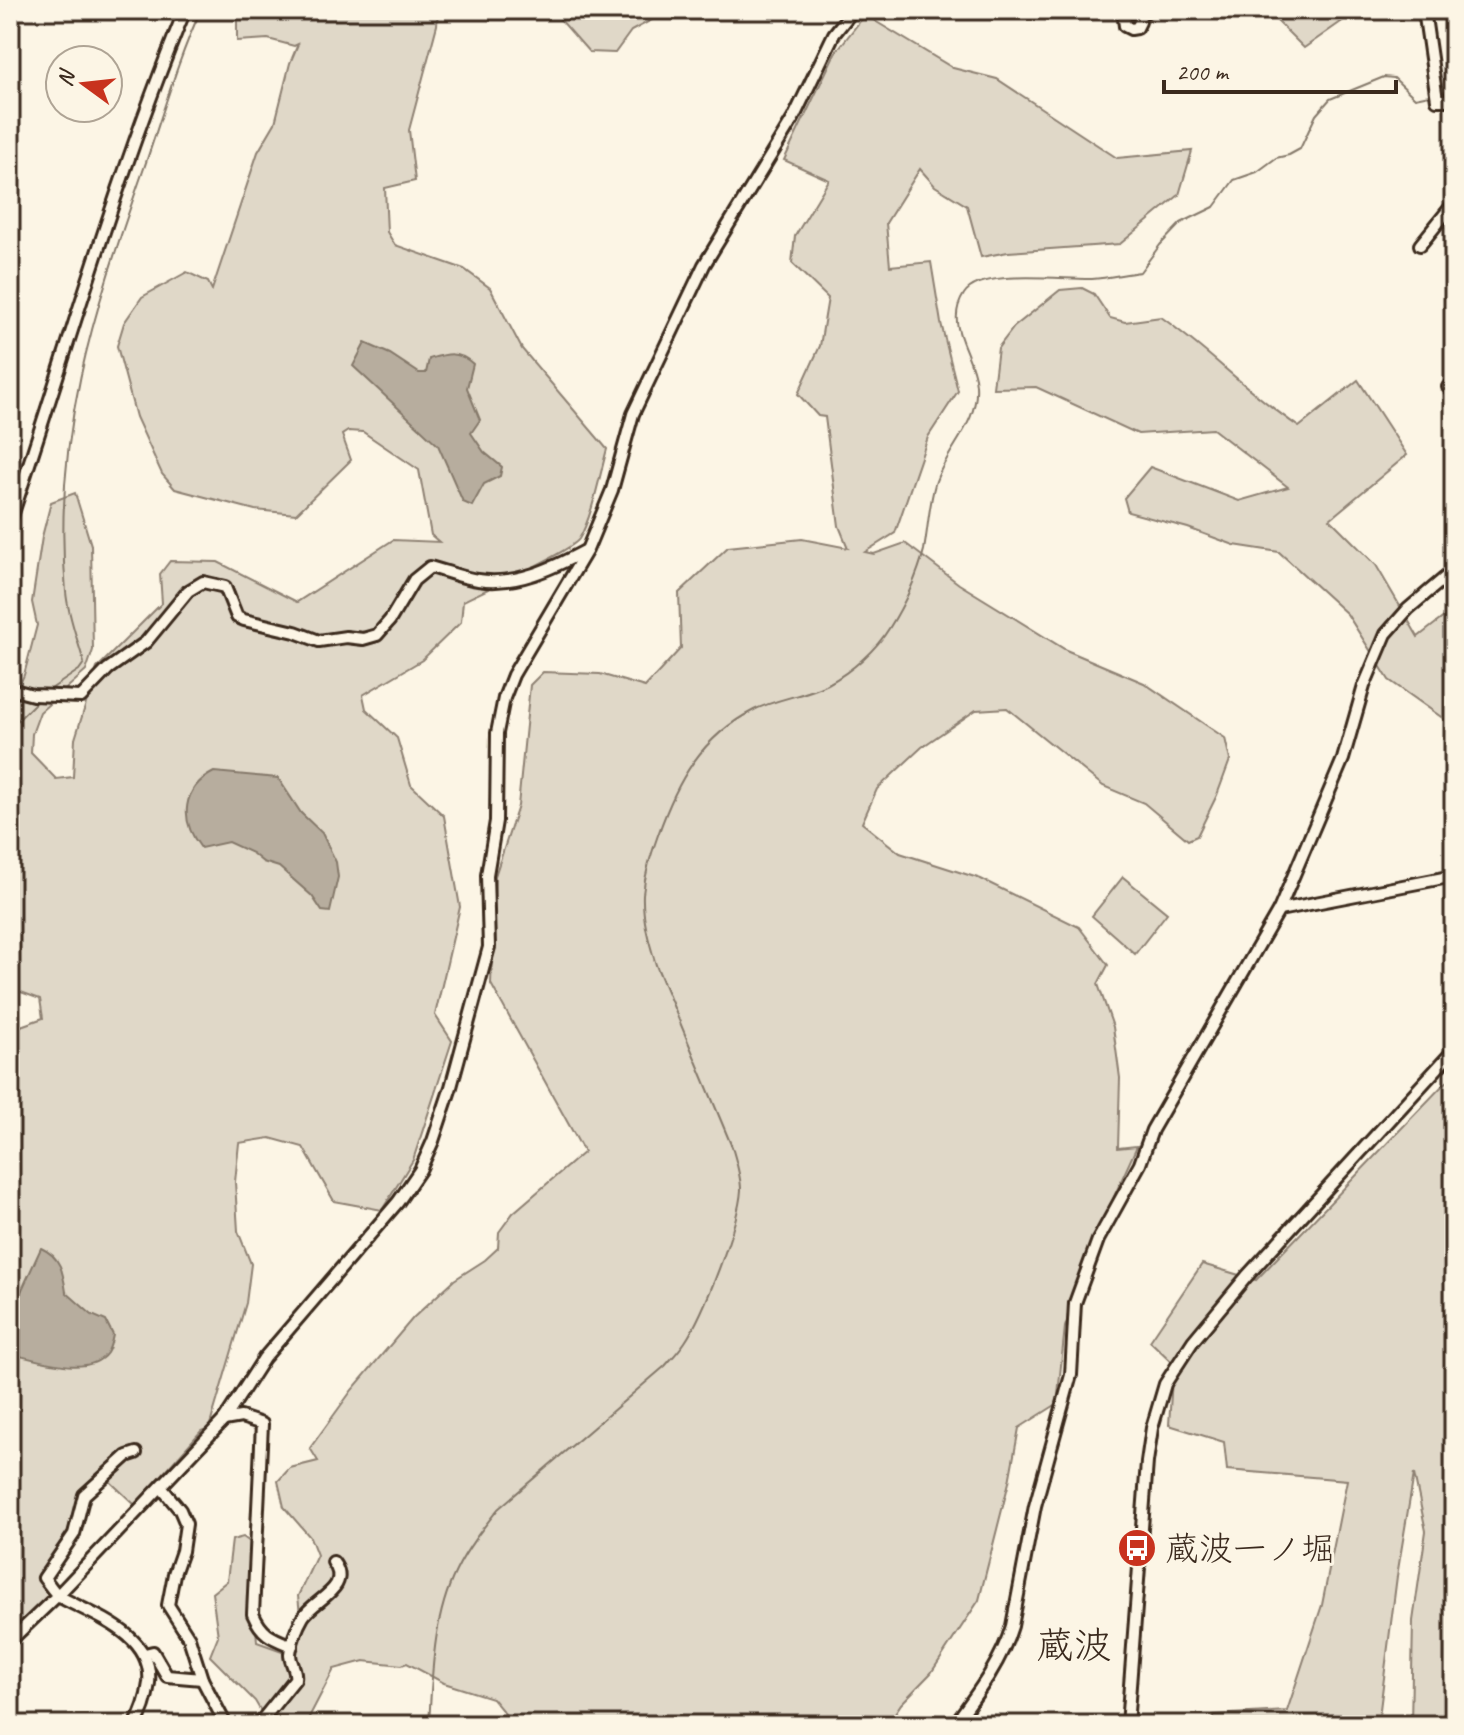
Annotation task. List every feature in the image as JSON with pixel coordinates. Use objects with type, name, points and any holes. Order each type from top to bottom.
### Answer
[{"type":"street","points":[[10,522],[168,47],[185,10]]},
{"type":"street","points":[[10,1641],[57,1596],[224,1420],[264,1358],[398,1202],[420,1170],[451,1087],[489,947],[487,875],[496,821],[497,733],[504,698],[513,675],[587,550],[612,490],[633,414],[704,265],[793,119],[834,34],[853,10]]},
{"type":"street","points":[[1424,10],[1437,100],[1454,100]]},
{"type":"street","points":[[1420,245],[1454,203]]},
{"type":"street","points":[[10,689],[41,696],[81,697],[108,669],[146,642],[179,600],[203,582],[225,587],[237,617],[244,620],[319,641],[346,637],[363,639],[377,635],[390,620],[414,580],[430,567],[480,581],[500,580],[547,571],[587,550]]},
{"type":"street","points":[[954,1725],[1007,1642],[1012,1626],[1035,1506],[1071,1375],[1075,1303],[1098,1240],[1140,1164],[1152,1130],[1279,910],[1343,759],[1364,686],[1386,634],[1408,609],[1454,570]]},
{"type":"street","points":[[1279,910],[1454,876]]},
{"type":"street","points":[[1127,1725],[1147,1462],[1152,1428],[1165,1384],[1193,1341],[1247,1276],[1454,1050]]},
{"type":"street","points":[[224,1420],[241,1417],[262,1424],[253,1614],[260,1630],[268,1637],[292,1646]]},
{"type":"street","points":[[135,1725],[148,1693],[150,1670],[145,1654],[106,1621],[79,1604],[57,1596],[44,1578],[74,1534],[84,1495],[127,1456],[136,1453]]},
{"type":"street","points":[[161,1487],[180,1510],[186,1524],[168,1605],[189,1638],[202,1679],[226,1725]]},
{"type":"street","points":[[258,1725],[295,1679],[290,1654],[292,1646],[304,1615],[335,1587],[338,1574],[333,1562]]},
{"type":"street","points":[[145,1654],[153,1652],[167,1676],[202,1679]]},
{"type":"shaded area","points":[[230,10],[438,10],[437,25],[409,130],[415,181],[385,188],[387,232],[395,245],[464,269],[490,288],[522,349],[607,449],[592,508],[579,539],[544,562],[463,601],[461,622],[422,660],[363,695],[366,709],[397,738],[411,785],[444,816],[460,907],[435,1015],[452,1041],[413,1160],[382,1210],[334,1201],[303,1147],[270,1138],[239,1143],[235,1182],[238,1231],[251,1264],[246,1303],[209,1428],[201,1431],[135,1505],[101,1473],[70,1532],[41,1577],[52,1593],[10,1634],[10,1034],[18,1027],[43,1018],[40,999],[10,988],[10,706],[24,675],[37,625],[32,602],[51,502],[75,493],[91,545],[93,650],[86,671],[40,712],[32,734],[31,753],[56,779],[73,777],[75,739],[97,668],[162,603],[160,574],[170,561],[218,562],[297,602],[393,540],[439,542],[431,535],[419,470],[363,432],[348,431],[342,435],[351,460],[296,514],[255,510],[175,489],[162,474],[136,417],[117,346],[124,323],[142,297],[187,272],[208,282],[212,290],[258,152],[275,123],[298,44],[294,46],[268,39],[237,41],[237,18]]},
{"type":"shaded area","points":[[552,10],[670,10],[631,31],[615,53],[589,52]]},
{"type":"shaded area","points":[[1266,10],[1358,10],[1304,48]]},
{"type":"shaded area","points":[[1446,10],[1454,10],[1454,82]]},
{"type":"shaded area","points":[[865,15],[953,68],[997,79],[1117,158],[1192,151],[1179,195],[1120,244],[1008,252],[981,257],[967,206],[935,186],[920,169],[886,223],[890,266],[931,262],[941,323],[958,391],[928,437],[895,533],[865,552],[874,554],[905,543],[959,584],[1066,650],[1144,683],[1225,738],[1230,760],[1197,836],[1188,840],[1144,803],[1103,786],[1007,708],[976,710],[922,747],[877,789],[862,823],[900,853],[981,879],[1079,927],[1108,965],[1098,984],[1113,1027],[1120,1078],[1118,1148],[1137,1146],[1097,1234],[1065,1327],[1057,1404],[1019,1428],[1009,1482],[979,1600],[931,1673],[901,1704],[887,1725],[514,1725],[492,1698],[444,1683],[407,1663],[364,1661],[334,1669],[305,1725],[269,1725],[255,1701],[210,1656],[218,1636],[212,1593],[227,1581],[232,1540],[243,1537],[250,1542],[257,1642],[282,1651],[291,1630],[302,1633],[298,1596],[317,1555],[310,1537],[284,1507],[278,1481],[290,1468],[318,1461],[310,1448],[352,1390],[413,1318],[454,1280],[498,1248],[499,1232],[513,1213],[584,1152],[491,984],[495,876],[518,806],[530,685],[543,672],[600,674],[645,687],[681,648],[679,593],[728,547],[802,539],[848,548],[839,526],[825,417],[818,416],[798,394],[820,346],[828,298],[792,263],[795,236],[829,180],[784,160],[835,53]]},
{"type":"shaded area","points":[[1082,288],[1094,294],[1110,318],[1125,322],[1161,317],[1299,427],[1358,380],[1407,455],[1330,519],[1376,565],[1418,637],[1454,609],[1454,726],[1389,680],[1347,614],[1279,552],[1234,545],[1188,528],[1128,512],[1124,498],[1150,467],[1239,501],[1288,487],[1213,429],[1138,434],[1036,387],[993,388],[998,348],[1014,327],[1060,290]]},
{"type":"shaded area","points":[[365,343],[390,354],[419,373],[426,373],[429,359],[447,355],[463,357],[473,364],[467,388],[480,420],[471,433],[484,452],[502,467],[500,476],[484,484],[472,506],[463,502],[438,445],[353,366]]},
{"type":"shaded area","points":[[214,772],[278,778],[301,813],[322,833],[336,862],[338,877],[330,912],[322,911],[312,896],[279,867],[263,862],[252,853],[228,842],[201,848],[189,827],[187,806],[195,787]]},
{"type":"shaded area","points":[[1123,877],[1167,913],[1135,954],[1092,916]]},
{"type":"shaded area","points":[[1454,1077],[1454,1369],[1451,1395],[1454,1400],[1454,1725],[1411,1725],[1413,1621],[1426,1531],[1414,1474],[1378,1725],[1212,1725],[1214,1715],[1287,1711],[1322,1605],[1347,1480],[1227,1470],[1224,1442],[1169,1425],[1173,1363],[1150,1341],[1202,1264],[1256,1280]]},
{"type":"shaded area","points":[[41,1248],[57,1261],[66,1292],[92,1315],[106,1321],[113,1335],[107,1353],[98,1361],[87,1365],[61,1365],[10,1354],[10,1316]]},
{"type":"waterway","points":[[48,691],[79,670],[84,663],[67,601],[63,535],[65,481],[80,377],[108,275],[177,69],[201,10]]},
{"type":"waterway","points":[[429,1725],[435,1646],[442,1607],[470,1546],[498,1509],[665,1366],[693,1329],[719,1268],[739,1205],[739,1174],[732,1147],[656,965],[644,912],[647,871],[674,796],[705,747],[719,733],[754,710],[819,688],[846,673],[878,644],[900,609],[924,550],[935,484],[967,424],[976,399],[974,373],[958,328],[958,306],[964,294],[973,286],[1004,278],[1092,279],[1140,272],[1181,223],[1214,207],[1234,180],[1257,172],[1276,158],[1300,149],[1316,115],[1330,99],[1384,77],[1394,78],[1415,98],[1434,94]]},
{"type":"waterway","points":[[1440,93],[1454,88]]},
{"type":"waterway","points":[[10,728],[37,701]]},
{"type":"place","name":"蔵波一ノ堀","points":[[1137,1548]]},
{"type":"district","name":"蔵波","points":[[1074,1645]]}]
